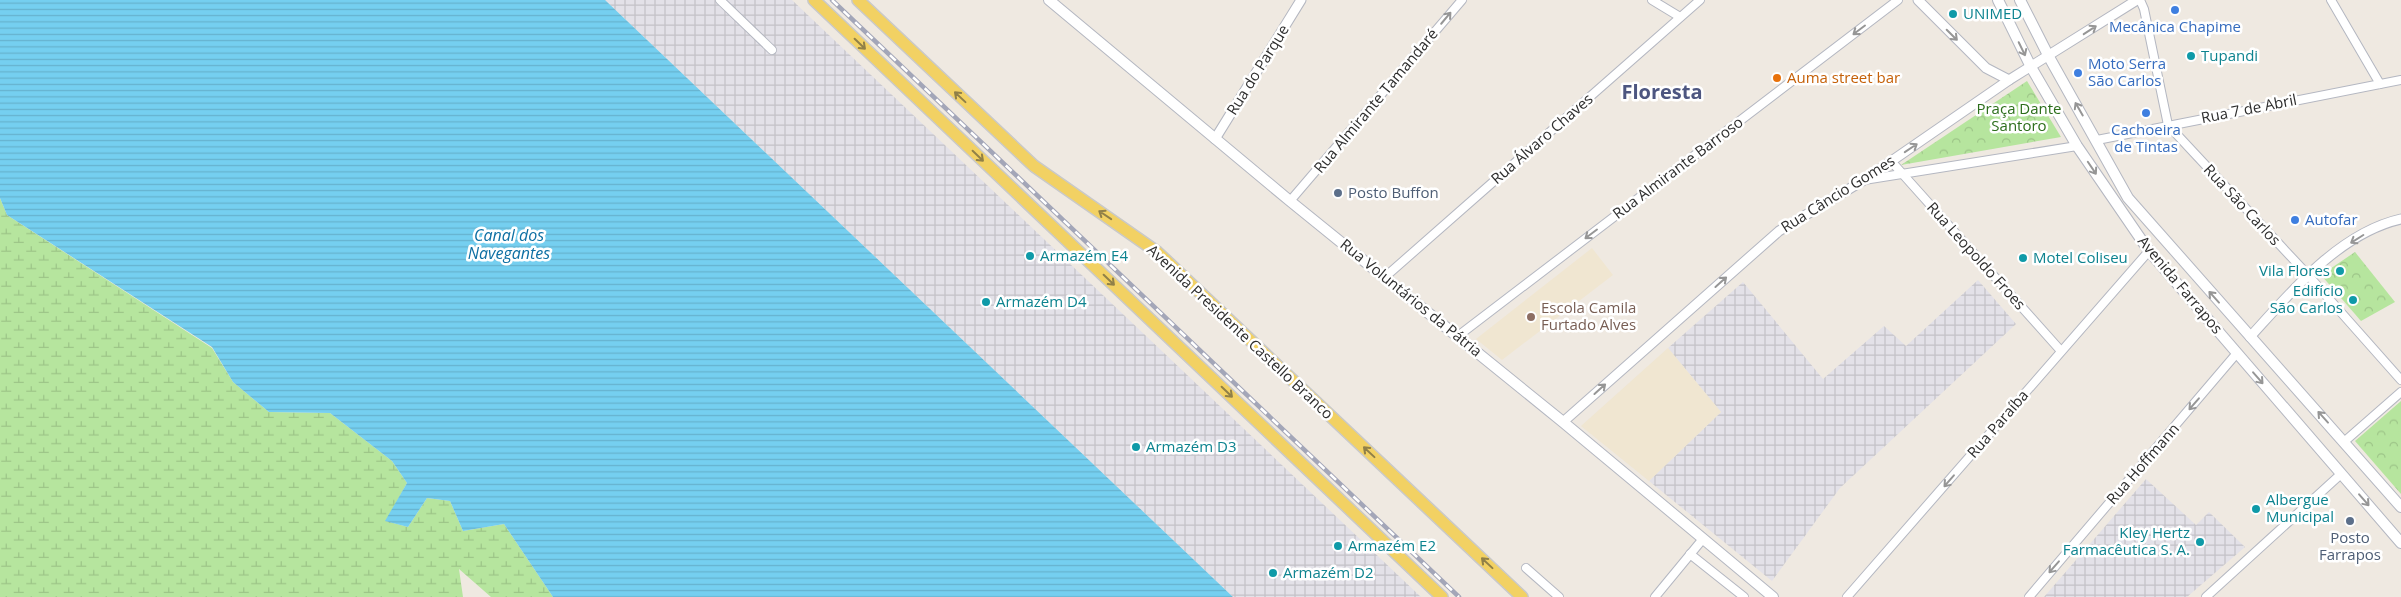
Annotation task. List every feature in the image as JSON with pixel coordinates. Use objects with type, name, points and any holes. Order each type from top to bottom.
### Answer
[{"type":"main road","points":[[814,0],[1442,597]]},
{"type":"main road","name":"Avenida Presidente Castello Branco","points":[[858,0],[1034,166],[1158,252],[1522,597]]},
{"type":"main road","name":"Rua Voluntários da Pátria","points":[[1049,0],[1290,202],[1563,422],[1772,597]]},
{"type":"main road","name":"Avenida Farrapos","points":[[1998,0],[2031,67],[2077,146],[2149,251],[2401,543]]},
{"type":"main road","name":"Avenida Farrapos","points":[[2020,0],[2128,198],[2250,337],[2345,441],[2401,507]]},
{"type":"street","points":[[720,0],[772,50]]},
{"type":"street","name":"Rua do Parque","points":[[1215,139],[1301,0]]},
{"type":"street","name":"Rua Almirante Tamandaré","points":[[1290,202],[1462,0]]},
{"type":"street","points":[[1652,0],[1680,17]]},
{"type":"street","name":"Rua Álvaro Chaves","points":[[1385,277],[1700,0]]},
{"type":"street","name":"Rua Almirante Barroso","points":[[1458,336],[1898,0]]},
{"type":"street","points":[[1918,0],[1986,68],[2009,80]]},
{"type":"street","points":[[2138,0],[2144,9],[2168,125]]},
{"type":"street","name":"Rua Câncio Gomes","points":[[1563,422],[1779,231],[1864,180],[2009,80],[2138,0]]},
{"type":"street","points":[[2331,0],[2380,84]]},
{"type":"street","name":"Rua 7 de Abril","points":[[2097,140],[2401,80]]},
{"type":"street","name":"Rua São Carlos","points":[[2168,125],[2307,274],[2401,380]]},
{"type":"street","points":[[1864,180],[2077,146]]},
{"type":"street","name":"Rua Leopoldo Froes","points":[[1891,161],[2061,352]]},
{"type":"street","points":[[2250,337],[2307,274],[2368,232],[2387,222],[2401,219]]},
{"type":"street","name":"Rua Paraíba","points":[[1847,597],[2149,251]]},
{"type":"street","name":"Rua Hoffmann","points":[[2029,597],[2237,353]]},
{"type":"street","points":[[2345,441],[2401,392]]},
{"type":"street","points":[[2206,597],[2341,474]]},
{"type":"street","points":[[1655,597],[1702,540]]},
{"type":"street","points":[[1690,554],[1744,597]]},
{"type":"street","points":[[1526,568],[1559,597]]},
{"type":"shaded area","points":[[605,0],[792,0],[1421,597],[1233,597]]},
{"type":"shaded area","name":"Escola Camila Furtado Alves","points":[[1592,248],[1613,275],[1502,360],[1476,339]]},
{"type":"shaded area","points":[[1978,280],[2016,324],[1840,488],[1772,581],[1649,481],[1721,412],[1668,348],[1743,282],[1823,379],[1884,326],[1906,346]]},
{"type":"shaded area","points":[[1668,348],[1721,412],[1649,481],[1581,426]]},
{"type":"shaded area","name":"Kley Hertz Farmacêutica S. A.","points":[[2146,479],[2196,525],[2209,512],[2245,547],[2187,597],[2044,597]]},
{"type":"green space","name":"Praça Dante Santoro","points":[[2027,81],[2061,137],[1901,165]]},
{"type":"green space","points":[[0,198],[7,215],[212,348],[233,382],[269,412],[330,413],[392,461],[407,483],[386,521],[408,527],[427,498],[450,501],[463,531],[504,524],[553,597],[491,597],[459,569],[463,597],[0,597]]},
{"type":"green space","name":"Vila Flores","points":[[2355,252],[2395,302],[2361,321],[2321,275]]},
{"type":"green space","points":[[2401,401],[2401,494],[2355,441]]},
{"type":"water","name":"Canal dos Navegantes","points":[[0,0],[605,0],[1233,597],[553,597],[504,524],[463,531],[450,501],[427,498],[408,527],[385,521],[407,483],[392,461],[330,413],[269,412],[233,382],[212,347],[7,215],[0,198]]},
{"type":"railway","points":[[832,0],[1459,597]]},
{"type":"place","name":"Mecânica Chapime","points":[[2175,10]]},
{"type":"place","name":"UNIMED","points":[[1953,14]]},
{"type":"place","name":"Tupandi","points":[[2191,56]]},
{"type":"place","name":"Moto Serra São Carlos","points":[[2078,73]]},
{"type":"place","name":"Auma street bar","points":[[1777,78]]},
{"type":"place","name":"Cachoeira de Tintas","points":[[2146,113]]},
{"type":"place","name":"Posto Buffon","points":[[1338,193]]},
{"type":"place","name":"Autofar","points":[[2295,220]]},
{"type":"place","name":"Armazém E4","points":[[1030,256]]},
{"type":"place","name":"Motel Coliseu","points":[[2023,258]]},
{"type":"place","name":"Vila Flores","points":[[2340,271]]},
{"type":"place","name":"Edifício São Carlos","points":[[2353,300]]},
{"type":"place","name":"Armazém D4","points":[[986,302]]},
{"type":"place","name":"Escola Camila Furtado Alves","points":[[1531,317]]},
{"type":"place","name":"Armazém D3","points":[[1136,447]]},
{"type":"place","name":"Albergue Municipal","points":[[2256,509]]},
{"type":"place","name":"Posto Farrapos","points":[[2350,521]]},
{"type":"place","name":"Kley Hertz Farmacêutica S. A.","points":[[2200,542]]},
{"type":"place","name":"Armazém E2","points":[[1338,546]]},
{"type":"place","name":"Armazém D2","points":[[1273,573]]},
{"type":"district","name":"Floresta","points":[[1662,92]]}]
